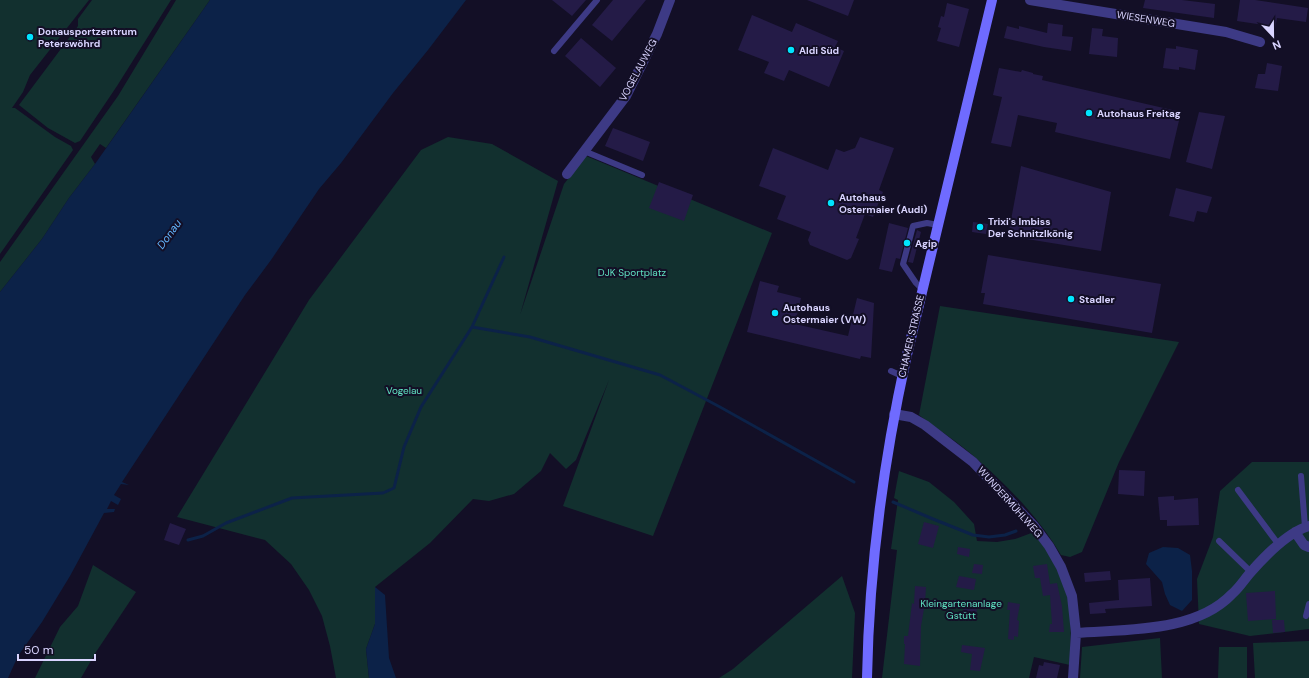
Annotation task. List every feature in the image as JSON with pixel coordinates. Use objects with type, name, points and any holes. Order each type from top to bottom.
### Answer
[{"type":"main road","name":"CHAMER STRASSE","points":[[867,678],[868,644],[876,550],[885,464],[894,414],[922,289],[992,0]]},
{"type":"street","name":"VOGELAUWEG","points":[[567,174],[626,96],[657,34],[670,0]]},
{"type":"street","name":"WIESENWEG","points":[[1030,0],[1226,32],[1260,42]]},
{"type":"street","name":"WUNDERMÜHLWEG","points":[[894,414],[911,417],[925,425],[973,462],[1034,526],[1049,546],[1055,556],[1072,596],[1076,633],[1073,678]]},
{"type":"street","points":[[1076,633],[1157,627],[1178,623],[1208,612],[1225,601],[1251,572],[1279,545],[1295,532],[1307,526]]},
{"type":"street","points":[[1295,532],[1304,545],[1309,547]]},
{"type":"lane","points":[[554,51],[597,0]]},
{"type":"lane","points":[[584,151],[642,175]]},
{"type":"lane","points":[[922,289],[903,264],[912,226],[927,223],[938,225]]},
{"type":"lane","points":[[890,371],[902,376]]},
{"type":"lane","points":[[1301,476],[1307,526]]},
{"type":"lane","points":[[1238,490],[1279,545]]},
{"type":"lane","points":[[1219,541],[1251,572]]},
{"type":"lane","points":[[1306,616],[1309,604]]},
{"type":"green space","points":[[0,0],[89,0],[30,75],[23,92],[12,108],[15,108],[55,137],[71,146],[73,150],[0,254]]},
{"type":"green space","points":[[92,0],[171,0],[117,86],[80,141],[75,143],[48,128],[19,105],[78,26],[78,19]]},
{"type":"green space","points":[[176,0],[210,0],[106,148],[100,144],[91,157],[95,164],[69,198],[42,239],[0,292],[0,262],[118,96]]},
{"type":"green space","name":"Vogelau","points":[[448,137],[492,144],[558,181],[520,315],[564,184],[586,156],[772,233],[653,536],[563,506],[609,380],[576,460],[566,469],[550,453],[541,471],[514,494],[489,501],[473,499],[430,543],[375,587],[375,624],[366,649],[369,678],[336,678],[322,616],[309,590],[291,564],[265,540],[177,517],[309,300],[421,150]]},
{"type":"green space","points":[[940,306],[1179,342],[1119,462],[1082,552],[1070,557],[1061,555],[1034,516],[1001,481],[964,448],[919,415]]},
{"type":"green space","points":[[1252,462],[1309,462],[1309,629],[1250,636],[1199,624],[1197,579],[1213,537],[1220,491]]},
{"type":"green space","name":"Kleingartenanlage Gstütt","points":[[899,471],[929,482],[954,502],[974,524],[977,541],[997,542],[1015,539],[1034,532],[1059,571],[1068,598],[1071,643],[1070,665],[1034,657],[1029,678],[882,678],[897,550],[891,549],[898,500],[894,498]]},
{"type":"green space","points":[[93,565],[136,592],[96,652],[81,678],[35,678],[60,627],[78,606]]},
{"type":"green space","points":[[842,576],[855,613],[852,678],[719,678],[733,669]]},
{"type":"green space","points":[[1160,638],[1162,678],[1080,678],[1082,647]]},
{"type":"green space","points":[[1309,641],[1309,678],[1255,678],[1253,643]]},
{"type":"green space","points":[[1219,647],[1247,647],[1247,678],[1218,678]]},
{"type":"water","name":"Donau","points":[[210,0],[466,0],[393,93],[341,163],[319,189],[271,260],[245,295],[122,482],[129,485],[121,484],[114,495],[121,499],[118,505],[111,501],[107,509],[115,509],[114,512],[104,513],[70,576],[42,622],[18,656],[8,678],[0,678],[0,292],[42,239],[69,198],[95,164]]},
{"type":"water","points":[[1163,547],[1178,548],[1190,555],[1192,571],[1192,600],[1182,611],[1170,605],[1162,582],[1146,564],[1149,553]]},
{"type":"water","points":[[375,587],[385,595],[389,658],[396,678],[369,678],[366,649],[375,624]]},
{"type":"building","points":[[552,0],[586,0],[572,16]]},
{"type":"building","points":[[613,0],[646,0],[612,41],[592,25]]},
{"type":"building","points":[[807,0],[854,0],[848,16]]},
{"type":"building","points":[[1145,0],[1182,0],[1215,4],[1214,18],[1143,8]]},
{"type":"building","points":[[1240,0],[1255,0],[1308,8],[1306,22],[1277,18],[1275,29],[1264,28],[1264,25],[1237,21]]},
{"type":"building","points":[[947,3],[969,9],[959,47],[937,41],[941,28],[938,27],[941,16],[944,17]]},
{"type":"building","name":"Aldi Süd","points":[[752,15],[792,32],[796,23],[838,41],[835,47],[844,51],[829,87],[789,70],[784,81],[764,73],[769,62],[738,50]]},
{"type":"building","points":[[1048,23],[1063,25],[1062,36],[1073,37],[1071,51],[1044,47],[1004,38],[1007,26],[1019,29],[1019,26],[1047,33]]},
{"type":"building","points":[[1092,28],[1103,29],[1102,36],[1118,38],[1117,57],[1089,54]]},
{"type":"building","points":[[581,38],[616,68],[600,87],[565,56]]},
{"type":"building","points":[[1176,46],[1198,50],[1195,70],[1179,67],[1179,70],[1163,68],[1166,48],[1176,49]]},
{"type":"building","points":[[1267,63],[1282,66],[1278,91],[1255,88],[1258,74],[1265,74]]},
{"type":"building","name":"Autohaus Freitag","points":[[999,68],[1021,72],[1022,70],[1043,76],[1042,80],[1181,112],[1170,159],[1055,132],[1057,123],[1018,115],[1011,147],[991,143],[1002,97],[993,95]]},
{"type":"building","points":[[1199,112],[1225,116],[1212,169],[1186,162]]},
{"type":"building","points":[[613,128],[650,142],[643,161],[605,146]]},
{"type":"building","name":"Autohaus Ostermaier (Audi)","points":[[860,137],[894,148],[879,190],[883,192],[873,217],[865,214],[856,238],[859,239],[851,258],[847,260],[810,245],[808,240],[811,232],[777,219],[786,196],[759,186],[773,148],[828,170],[836,149],[844,152],[855,148]]},
{"type":"building","points":[[1021,166],[1111,192],[1101,251],[1008,236]]},
{"type":"building","points":[[659,182],[693,195],[684,221],[649,208]]},
{"type":"building","points":[[1176,188],[1212,197],[1207,213],[1197,211],[1194,222],[1169,216]]},
{"type":"building","points":[[973,222],[988,224],[986,234],[972,232]]},
{"type":"building","points":[[889,223],[908,228],[900,259],[896,258],[892,272],[879,269]]},
{"type":"building","points":[[917,230],[921,232],[913,263],[908,262]]},
{"type":"building","name":"Stadler","points":[[988,255],[1161,284],[1152,333],[983,304],[985,293],[981,293]]},
{"type":"building","name":"Autohaus Ostermaier (VW)","points":[[760,281],[779,286],[777,292],[801,298],[795,324],[848,336],[857,298],[874,303],[871,358],[861,356],[860,359],[747,332]]},
{"type":"building","points":[[1119,470],[1145,471],[1144,496],[1118,494]]},
{"type":"building","points":[[1174,496],[1174,500],[1198,498],[1199,525],[1167,526],[1167,520],[1160,520],[1158,497]]},
{"type":"building","points":[[924,522],[939,526],[933,548],[918,544]]},
{"type":"building","points":[[170,523],[186,529],[179,545],[164,540]]},
{"type":"building","points":[[958,547],[970,549],[969,557],[957,554]]},
{"type":"building","points":[[974,564],[983,565],[982,574],[972,573]]},
{"type":"building","points":[[1047,564],[1050,584],[1057,583],[1062,606],[1064,632],[1049,632],[1050,624],[1052,624],[1050,595],[1043,596],[1040,578],[1035,578],[1033,566]]},
{"type":"building","points":[[1110,571],[1111,580],[1085,582],[1084,573]]},
{"type":"building","points":[[959,576],[976,579],[974,590],[956,587]]},
{"type":"building","points":[[1150,578],[1152,606],[1105,609],[1106,613],[1090,614],[1089,603],[1119,600],[1118,580]]},
{"type":"building","points":[[915,586],[926,587],[921,626],[920,666],[904,664],[904,636],[908,636],[912,603],[914,604]]},
{"type":"building","points":[[1275,591],[1276,619],[1248,621],[1246,593]]},
{"type":"building","points":[[1008,602],[1020,604],[1017,620],[1019,621],[1018,637],[1014,636],[1014,640],[1008,639],[1010,610],[1007,610]]},
{"type":"building","points":[[964,606],[977,608],[976,619],[962,617]]},
{"type":"building","points":[[1272,620],[1284,620],[1285,632],[1273,633]]},
{"type":"building","points":[[962,645],[985,648],[980,671],[970,670],[972,654],[961,652]]},
{"type":"building","points":[[1044,662],[1060,665],[1057,678],[1036,678],[1039,665],[1043,666]]},
{"type":"waterway","points":[[188,540],[203,536],[226,523],[292,498],[383,493],[394,488],[404,447],[421,407],[472,327],[504,257]]},
{"type":"waterway","points":[[472,327],[530,337],[660,375],[854,482]]},
{"type":"waterway","points":[[893,502],[973,535],[989,537],[1005,535],[1016,531]]},
{"type":"place","name":"Donausportzentrum Peterswöhrd","points":[[30,37]]},
{"type":"place","name":"Aldi Süd","points":[[791,50]]},
{"type":"place","name":"Autohaus Freitag","points":[[1089,113]]},
{"type":"place","name":"Autohaus Ostermaier (Audi)","points":[[831,203]]},
{"type":"place","name":"Trixi's Imbiss Der Schnitzlkönig","points":[[980,227]]},
{"type":"place","name":"Agip","points":[[907,243]]},
{"type":"place","name":"Stadler","points":[[1071,299]]},
{"type":"place","name":"Autohaus Ostermaier (VW)","points":[[775,313]]},
{"type":"park label","name":"DJK Sportplatz","points":[[632,272]]}]
